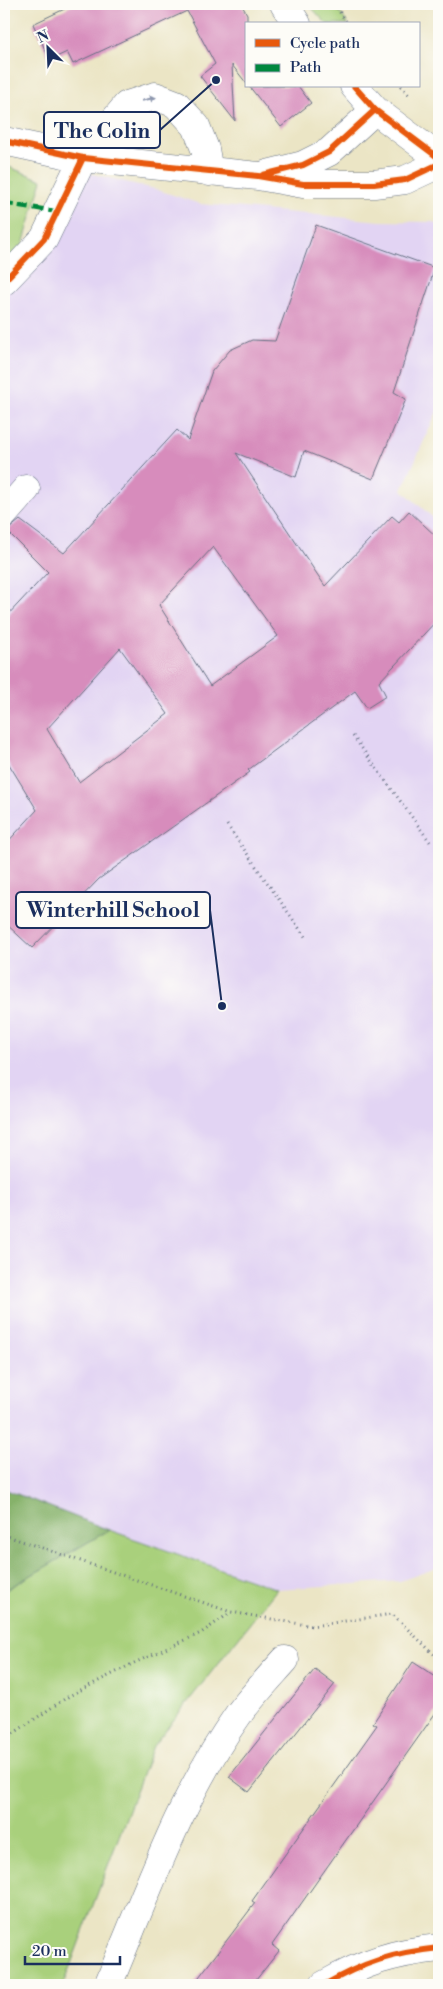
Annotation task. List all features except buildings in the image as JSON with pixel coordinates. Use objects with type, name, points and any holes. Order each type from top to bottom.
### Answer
[{"type":"street","points":[[284,4],[296,22]]},
{"type":"street","points":[[356,88],[375,110],[439,158]]},
{"type":"street","points":[[4,281],[44,239],[96,159],[113,122],[127,105],[154,96],[176,104],[196,126],[205,149],[209,172]]},
{"type":"street","points":[[258,176],[303,165],[329,152],[375,110]]},
{"type":"street","points":[[4,141],[96,159],[258,176],[304,184],[374,184],[405,180],[439,164]]},
{"type":"street","points":[[4,514],[26,489]]},
{"type":"street","points":[[108,1985],[173,1829],[198,1779],[239,1714],[285,1660]]},
{"type":"street","points":[[324,1985],[347,1972],[377,1959],[439,1948]]},
{"type":"path","points":[[334,4],[347,22]]},
{"type":"path","points":[[353,736],[430,842]]},
{"type":"path","points":[[227,826],[306,938]]},
{"type":"path","points":[[4,1535],[231,1612],[312,1626],[392,1614],[439,1659]]},
{"type":"path","points":[[4,1745],[11,1735],[68,1696],[134,1662],[201,1632],[231,1612]]},
{"type":"shaded area","points":[[88,173],[155,189],[200,204],[380,221],[433,222],[439,225],[439,407],[402,490],[439,523],[439,1567],[400,1581],[277,1589],[109,1530],[4,1489],[4,294],[67,228]]},
{"type":"green space","points":[[308,4],[334,4],[347,22],[325,22]]},
{"type":"green space","points":[[4,165],[42,180],[16,268],[4,281]]},
{"type":"green space","points":[[4,1489],[109,1530],[4,1591]]},
{"type":"green space","points":[[109,1530],[277,1589],[153,1746],[63,1985],[4,1985],[4,1591]]},
{"type":"marked path","points":[[4,203],[59,212]]},
{"type":"cycle path","points":[[356,88],[375,110],[439,158]]},
{"type":"cycle path","points":[[263,175],[303,165],[329,152],[375,110]]},
{"type":"cycle path","points":[[4,141],[83,158],[258,176],[303,184],[374,184],[405,180],[439,164]]},
{"type":"cycle path","points":[[4,281],[44,239],[83,158]]},
{"type":"cycle path","points":[[324,1985],[352,1970],[379,1960],[439,1948]]},
{"type":"place","name":"The Colin","points":[[216,80]]},
{"type":"place","name":"Winterhill School","points":[[222,1006]]}]
